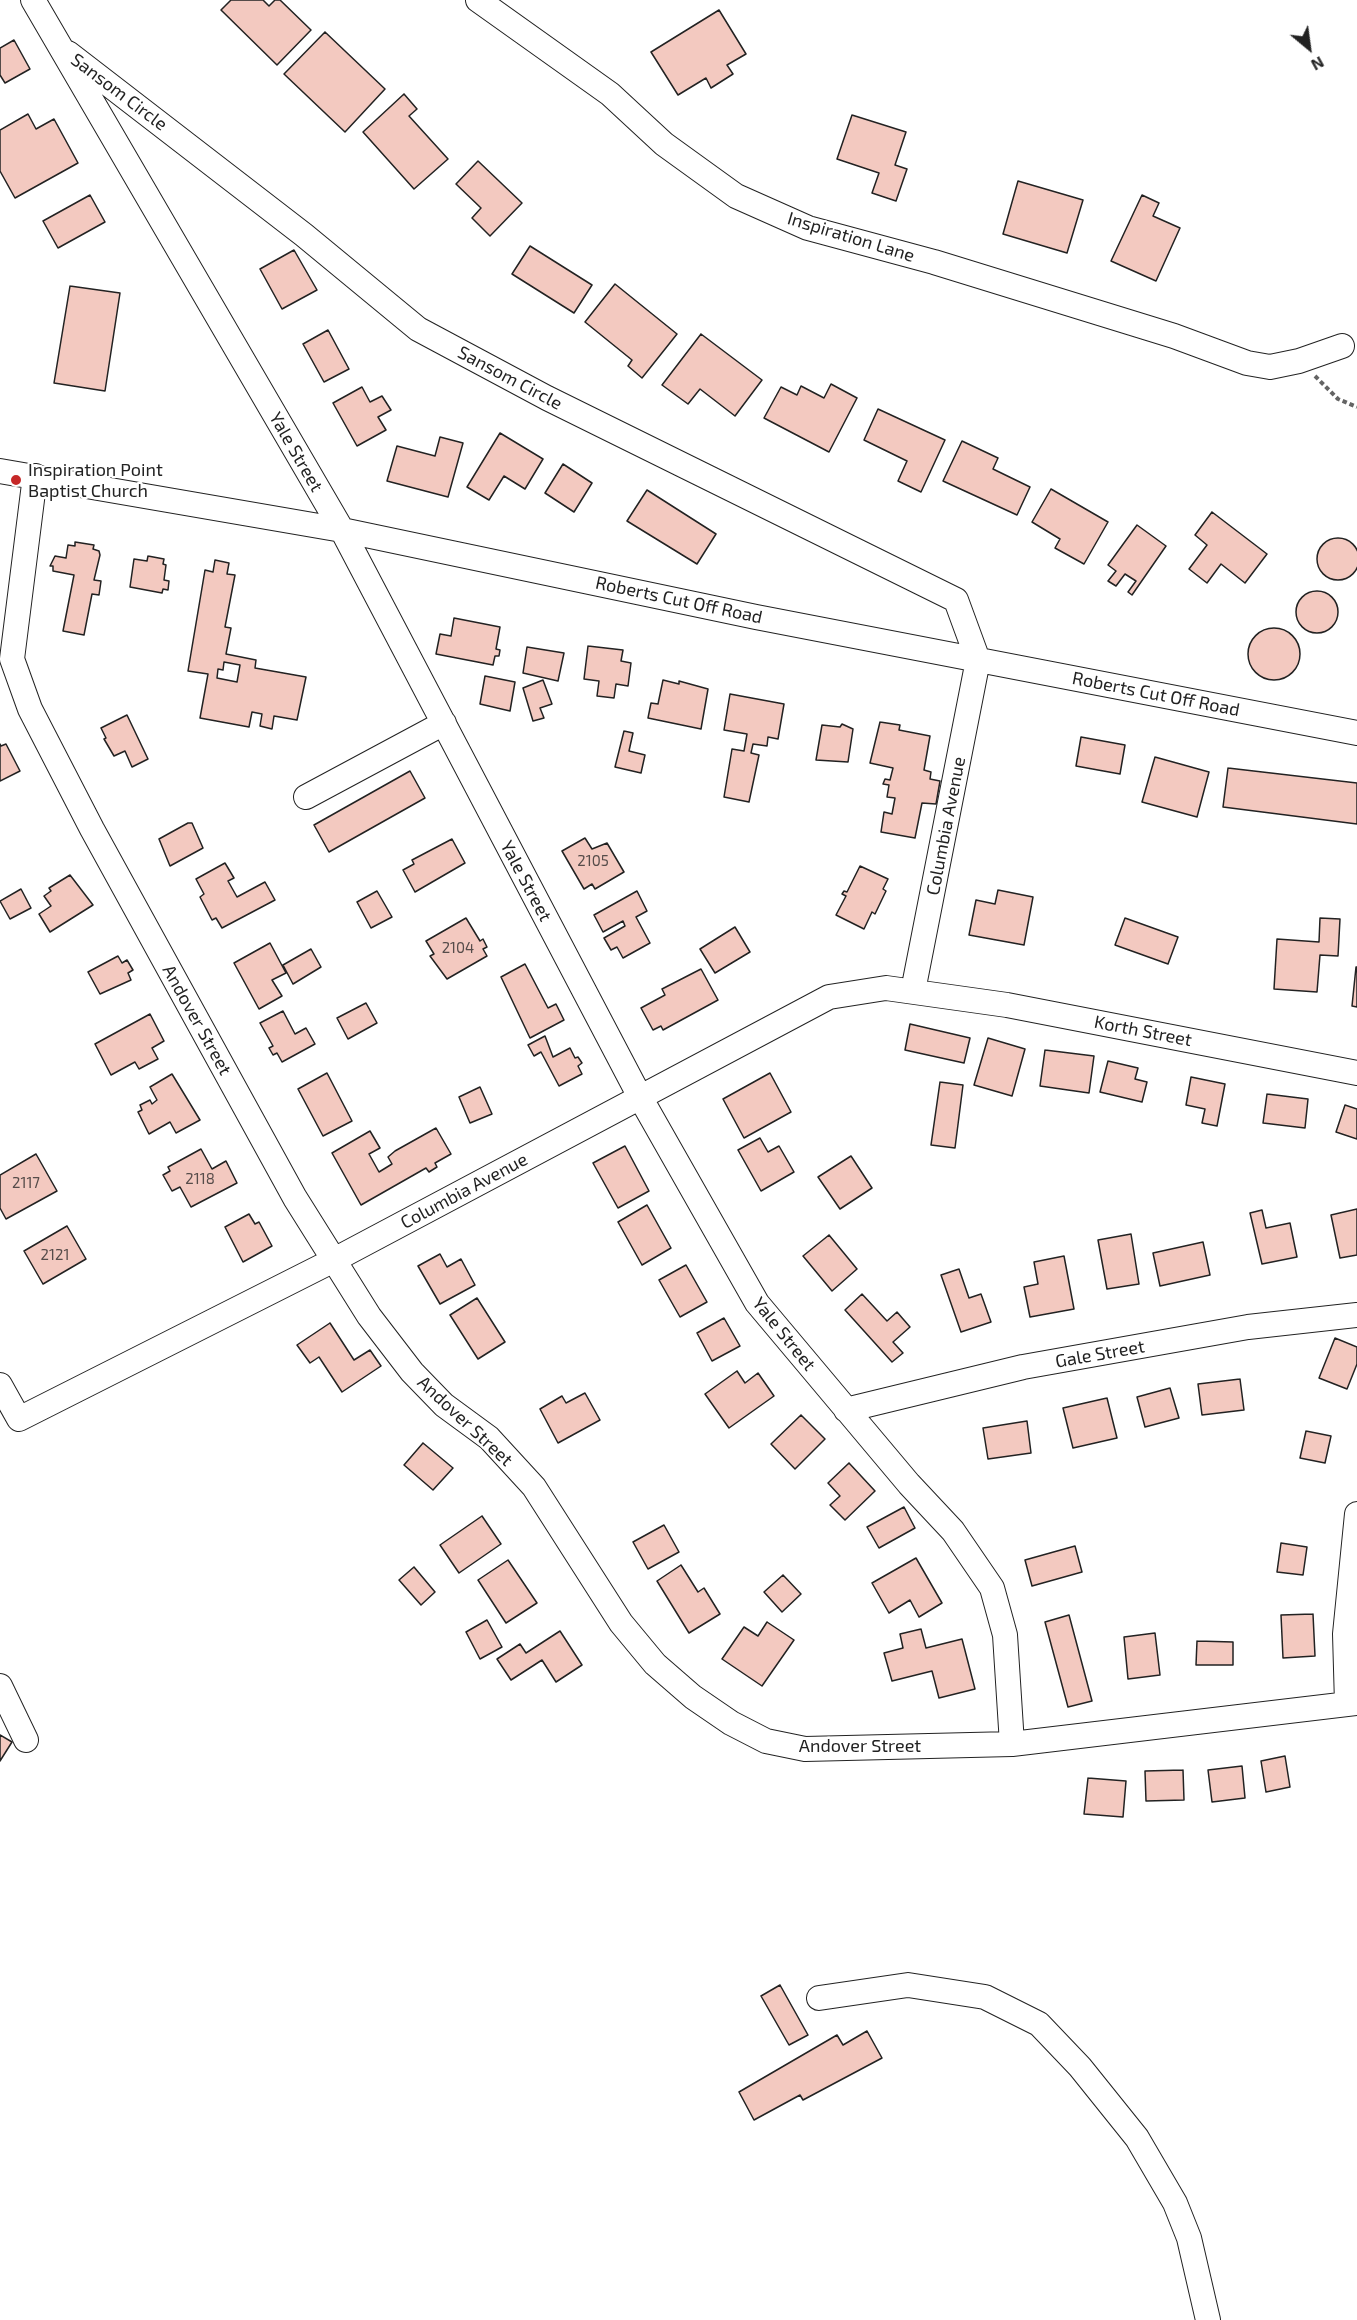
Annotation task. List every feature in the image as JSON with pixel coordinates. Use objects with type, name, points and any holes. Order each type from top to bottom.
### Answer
[{"type":"street","name":"Yale Street","points":[[33,0],[342,530],[640,1097],[757,1303],[846,1410],[953,1531],[992,1588],[1005,1635],[1012,1744]]},
{"type":"street","name":"Inspiration Lane","points":[[478,0],[610,94],[664,144],[736,196],[808,228],[934,262],[1174,336],[1247,363],[1270,367],[1299,361],[1342,346]]},
{"type":"street","name":"Sansom Circle","points":[[58,46],[304,234],[418,329],[557,403],[956,600],[978,660]]},
{"type":"street","name":"Roberts Cut Off Road","points":[[0,471],[342,530],[978,660],[1357,733]]},
{"type":"street","name":"Andover Street","points":[[35,476],[12,659],[30,709],[92,829],[295,1198],[369,1316],[412,1372],[444,1406],[489,1438],[534,1487],[621,1623],[656,1664],[693,1697],[731,1723],[766,1741],[805,1749],[1012,1744],[1352,1704]]},
{"type":"street","name":"Columbia Avenue","points":[[0,1385],[20,1419],[334,1260],[829,997],[867,989],[921,992],[978,660]]},
{"type":"street","points":[[306,797],[444,723]]},
{"type":"street","name":"Korth Street","points":[[921,992],[1007,1005],[1357,1073]]},
{"type":"street","name":"Gale Street","points":[[846,1410],[1023,1367],[1248,1327],[1357,1315]]},
{"type":"street","points":[[1352,1704],[1346,1634],[1357,1514]]},
{"type":"street","points":[[0,1686],[26,1740]]},
{"type":"street","points":[[819,1998],[908,1985],[985,1997],[1040,2024],[1080,2067],[1137,2138],[1175,2203],[1189,2238],[1208,2320]]},
{"type":"path","points":[[1299,361],[1338,399],[1357,407]]},
{"type":"building","points":[[231,0],[263,0],[269,6],[275,0],[280,0],[311,30],[277,65],[221,10]]},
{"type":"building","points":[[719,10],[746,54],[727,65],[733,74],[711,88],[706,78],[678,95],[651,52]]},
{"type":"building","points":[[325,32],[385,89],[345,132],[284,74]]},
{"type":"building","points":[[14,40],[30,69],[5,83],[0,75],[0,48]]},
{"type":"building","points":[[404,94],[417,109],[409,116],[448,159],[414,189],[363,132]]},
{"type":"building","points":[[28,114],[36,129],[54,119],[78,163],[15,198],[0,171],[0,130]]},
{"type":"building","points":[[852,115],[906,132],[895,165],[907,169],[896,201],[872,193],[879,173],[837,159]]},
{"type":"building","points":[[478,161],[522,203],[490,236],[472,218],[481,208],[456,184]]},
{"type":"building","points":[[1018,181],[1083,200],[1067,253],[1003,234]]},
{"type":"building","points":[[90,195],[105,222],[58,248],[43,221]]},
{"type":"building","points":[[1142,195],[1159,203],[1153,216],[1180,228],[1156,281],[1111,261]]},
{"type":"building","points":[[530,246],[592,285],[574,313],[512,274]]},
{"type":"building","points":[[294,250],[317,290],[282,309],[260,269]]},
{"type":"building","points":[[615,284],[677,334],[642,378],[628,366],[632,360],[585,322]]},
{"type":"building","points":[[70,286],[120,293],[105,391],[54,383]]},
{"type":"building","points":[[328,330],[349,369],[324,382],[303,344]]},
{"type":"building","points":[[701,334],[762,380],[735,416],[700,389],[688,404],[662,385]]},
{"type":"building","points":[[831,384],[857,398],[829,452],[764,418],[781,387],[797,395],[801,386],[824,398]]},
{"type":"building","points":[[362,387],[370,402],[382,396],[391,410],[378,417],[386,430],[357,446],[333,403]]},
{"type":"building","points":[[878,409],[945,440],[921,492],[898,481],[907,461],[864,440]]},
{"type":"building","points":[[500,433],[543,459],[525,489],[504,476],[489,500],[467,487]]},
{"type":"building","points":[[440,437],[463,443],[448,497],[387,481],[397,446],[435,456]]},
{"type":"building","points":[[962,441],[998,458],[993,469],[1030,487],[1017,515],[943,481]]},
{"type":"building","points":[[563,464],[592,483],[574,512],[545,493]]},
{"type":"building","points":[[1051,489],[1108,522],[1084,564],[1055,548],[1060,539],[1032,522]]},
{"type":"building","points":[[647,490],[716,534],[697,564],[627,521]]},
{"type":"building","points":[[1212,512],[1267,554],[1245,583],[1221,564],[1207,583],[1189,569],[1207,545],[1195,535]]},
{"type":"building","points":[[1137,525],[1166,546],[1132,595],[1128,592],[1136,581],[1125,574],[1116,586],[1108,581],[1116,571],[1108,565]]},
{"type":"building","points":[[1338,538],[1353,544],[1359,559],[1353,574],[1338,580],[1323,574],[1317,559],[1323,544]]},
{"type":"building","points":[[75,542],[94,545],[93,549],[99,551],[100,555],[94,580],[101,581],[99,595],[92,594],[84,635],[63,631],[74,575],[53,571],[53,566],[50,566],[55,556],[66,558],[68,545],[75,546]]},
{"type":"building","points":[[148,556],[164,559],[163,564],[166,565],[164,580],[169,581],[168,590],[163,589],[162,593],[130,587],[134,559],[147,561]]},
{"type":"building","points":[[215,560],[229,563],[227,574],[235,575],[225,627],[231,628],[226,654],[256,660],[255,668],[306,677],[297,720],[274,716],[272,729],[260,726],[262,714],[252,712],[249,727],[200,718],[208,674],[188,671],[205,570],[213,572]],"holes":[[[224,662],[240,665],[237,682],[217,678],[218,669],[223,670]]]},
{"type":"building","points":[[1317,591],[1325,592],[1332,597],[1337,604],[1337,620],[1332,627],[1325,632],[1317,633],[1309,632],[1302,627],[1297,620],[1296,612],[1297,604],[1302,597],[1309,592]]},
{"type":"building","points":[[454,618],[500,627],[496,649],[500,650],[499,656],[495,656],[493,665],[436,654],[440,634],[451,636]]},
{"type":"building","points":[[1269,628],[1279,628],[1289,632],[1296,639],[1300,654],[1296,669],[1289,676],[1279,680],[1269,680],[1259,676],[1252,669],[1248,659],[1248,649],[1252,639],[1259,632]]},
{"type":"building","points":[[588,646],[623,650],[621,661],[631,663],[628,686],[616,684],[614,698],[597,696],[599,681],[584,679]]},
{"type":"building","points":[[527,647],[564,653],[558,681],[523,673]]},
{"type":"building","points":[[485,676],[515,682],[510,711],[480,704]]},
{"type":"building","points":[[543,680],[552,704],[540,708],[544,718],[533,721],[523,688]]},
{"type":"building","points":[[663,680],[679,684],[679,681],[708,689],[701,729],[648,718],[651,703],[658,704]]},
{"type":"building","points":[[730,694],[784,704],[778,739],[768,737],[767,746],[753,744],[751,753],[759,755],[749,802],[724,797],[732,749],[744,751],[747,734],[724,730]]},
{"type":"building","points":[[127,715],[148,759],[132,767],[125,751],[114,756],[104,739],[106,738],[101,728]]},
{"type":"building","points":[[880,722],[900,725],[899,730],[930,736],[924,770],[931,772],[930,779],[940,781],[936,804],[922,803],[915,838],[881,832],[884,812],[892,814],[895,798],[887,797],[889,785],[883,784],[885,779],[890,780],[893,768],[870,763]]},
{"type":"building","points":[[842,724],[853,729],[848,762],[816,760],[822,725],[840,727]]},
{"type":"building","points":[[624,731],[633,733],[629,751],[645,755],[641,773],[615,767]]},
{"type":"building","points":[[1081,737],[1125,745],[1120,774],[1076,766]]},
{"type":"building","points":[[0,744],[1,746],[6,744],[20,771],[0,781]]},
{"type":"building","points":[[1155,757],[1209,772],[1197,817],[1142,802]]},
{"type":"building","points":[[1228,768],[1357,783],[1357,824],[1223,807]]},
{"type":"building","points":[[410,771],[425,798],[329,852],[314,825]]},
{"type":"building","points":[[192,823],[203,848],[170,866],[159,839]]},
{"type":"building","points":[[585,838],[592,849],[607,843],[624,872],[595,889],[592,884],[584,889],[562,851]]},
{"type":"building","points":[[452,839],[465,863],[415,892],[403,870],[414,864],[412,860]]},
{"type":"building","points":[[225,863],[234,878],[228,881],[237,897],[265,882],[275,900],[222,928],[216,918],[212,920],[200,897],[204,894],[196,879]]},
{"type":"building","points":[[860,866],[888,879],[883,889],[886,891],[875,914],[872,912],[864,929],[836,915],[846,896],[842,894],[844,891],[847,892]]},
{"type":"building","points":[[70,875],[93,905],[50,932],[39,914],[51,906],[44,896],[51,891],[49,888]]},
{"type":"building","points":[[21,889],[31,908],[10,919],[0,901]]},
{"type":"building","points":[[998,890],[1033,897],[1024,945],[969,935],[976,900],[995,904]]},
{"type":"building","points":[[377,891],[392,917],[371,928],[357,902]]},
{"type":"building","points":[[637,891],[647,911],[636,917],[650,943],[623,958],[617,947],[611,950],[604,938],[625,926],[623,921],[603,932],[594,915]]},
{"type":"building","points":[[466,918],[480,941],[483,939],[487,947],[483,949],[487,956],[447,979],[430,956],[434,954],[426,941]]},
{"type":"building","points":[[1125,918],[1178,937],[1168,964],[1115,945]]},
{"type":"building","points":[[1320,918],[1340,919],[1338,956],[1320,955],[1317,992],[1274,989],[1277,939],[1319,942]]},
{"type":"building","points":[[735,927],[750,952],[715,973],[700,949]]},
{"type":"building","points":[[270,943],[286,973],[272,980],[282,996],[259,1009],[234,963]]},
{"type":"building","points":[[311,949],[321,967],[293,984],[283,965]]},
{"type":"building","points":[[118,956],[122,963],[127,960],[133,970],[128,973],[131,980],[100,994],[88,972]]},
{"type":"building","points":[[525,964],[548,1008],[556,1004],[564,1020],[530,1038],[501,977]]},
{"type":"building","points":[[1357,967],[1357,1007],[1352,1006]]},
{"type":"building","points":[[701,969],[718,1000],[663,1030],[661,1026],[653,1030],[641,1008],[665,995],[662,989]]},
{"type":"building","points":[[366,1003],[377,1023],[348,1039],[337,1018]]},
{"type":"building","points":[[283,1011],[295,1034],[306,1028],[315,1044],[282,1062],[277,1053],[273,1055],[269,1048],[273,1046],[260,1023]]},
{"type":"building","points":[[150,1014],[164,1041],[152,1048],[158,1059],[139,1069],[135,1062],[111,1075],[95,1044]]},
{"type":"building","points":[[910,1024],[970,1038],[964,1063],[905,1050]]},
{"type":"building","points":[[545,1036],[553,1057],[570,1048],[575,1058],[578,1057],[582,1063],[578,1066],[582,1074],[559,1086],[541,1052],[534,1056],[528,1045]]},
{"type":"building","points":[[988,1038],[1025,1049],[1012,1096],[974,1085]]},
{"type":"building","points":[[1045,1050],[1094,1056],[1089,1093],[1040,1086]]},
{"type":"building","points":[[1108,1061],[1138,1068],[1135,1079],[1147,1082],[1142,1102],[1100,1092]]},
{"type":"building","points":[[327,1073],[352,1121],[323,1136],[298,1089]]},
{"type":"building","points":[[770,1073],[791,1112],[744,1138],[723,1099]]},
{"type":"building","points":[[172,1074],[200,1120],[176,1133],[170,1122],[149,1134],[138,1112],[142,1110],[140,1105],[150,1100],[152,1104],[157,1100],[150,1087]]},
{"type":"building","points":[[1191,1077],[1225,1084],[1217,1126],[1202,1123],[1205,1109],[1186,1105]]},
{"type":"building","points":[[940,1082],[963,1085],[955,1148],[931,1145]]},
{"type":"building","points":[[480,1087],[492,1114],[470,1123],[459,1097]]},
{"type":"building","points":[[1267,1094],[1308,1099],[1305,1128],[1263,1123]]},
{"type":"building","points":[[1345,1105],[1357,1109],[1357,1139],[1336,1132]]},
{"type":"building","points":[[436,1128],[451,1154],[435,1163],[437,1167],[429,1172],[426,1168],[361,1205],[332,1153],[370,1131],[380,1148],[369,1154],[379,1172],[392,1164],[388,1157],[395,1151]]},
{"type":"building","points":[[760,1138],[768,1152],[779,1146],[794,1172],[761,1191],[738,1150]]},
{"type":"building","points":[[625,1146],[649,1191],[618,1208],[593,1163]]},
{"type":"building","points":[[201,1149],[212,1169],[226,1161],[237,1183],[191,1207],[180,1187],[172,1191],[163,1175],[170,1171],[168,1167]]},
{"type":"building","points":[[36,1154],[57,1191],[6,1219],[0,1208],[0,1175]]},
{"type":"building","points":[[851,1156],[872,1188],[840,1209],[818,1177]]},
{"type":"building","points":[[647,1205],[671,1248],[642,1265],[618,1222]]},
{"type":"building","points":[[1357,1209],[1357,1255],[1340,1258],[1331,1215]]},
{"type":"building","points":[[1262,1210],[1266,1228],[1290,1223],[1297,1257],[1262,1264],[1250,1213]]},
{"type":"building","points":[[249,1214],[255,1224],[259,1222],[272,1246],[243,1262],[225,1227]]},
{"type":"building","points":[[67,1226],[86,1259],[43,1284],[24,1251]]},
{"type":"building","points":[[1131,1234],[1139,1284],[1107,1289],[1098,1240]]},
{"type":"building","points":[[829,1235],[857,1269],[832,1291],[803,1256]]},
{"type":"building","points":[[1203,1242],[1210,1275],[1160,1286],[1153,1253]]},
{"type":"building","points":[[440,1254],[447,1267],[461,1259],[475,1285],[440,1304],[418,1266]]},
{"type":"building","points":[[1064,1256],[1074,1309],[1030,1317],[1024,1287],[1038,1284],[1034,1262]]},
{"type":"building","points":[[686,1265],[707,1302],[680,1317],[659,1280]]},
{"type":"building","points":[[959,1269],[969,1298],[981,1294],[991,1322],[961,1332],[941,1275]]},
{"type":"building","points":[[862,1294],[887,1321],[897,1312],[910,1327],[893,1342],[903,1353],[892,1362],[845,1310]]},
{"type":"building","points":[[477,1298],[505,1342],[478,1359],[450,1315]]},
{"type":"building","points":[[724,1318],[740,1346],[712,1361],[697,1333]]},
{"type":"building","points":[[330,1323],[354,1360],[370,1350],[381,1366],[342,1392],[319,1357],[310,1363],[297,1345]]},
{"type":"building","points":[[1335,1338],[1357,1347],[1357,1364],[1347,1389],[1319,1378]]},
{"type":"building","points":[[737,1371],[745,1383],[758,1373],[774,1396],[729,1428],[705,1394]]},
{"type":"building","points":[[1240,1379],[1244,1410],[1202,1415],[1198,1384]]},
{"type":"building","points":[[1170,1388],[1179,1418],[1145,1427],[1137,1397]]},
{"type":"building","points":[[585,1393],[600,1420],[558,1443],[540,1409],[562,1396],[566,1403]]},
{"type":"building","points":[[1107,1398],[1117,1438],[1073,1448],[1063,1408]]},
{"type":"building","points":[[801,1415],[825,1439],[795,1469],[771,1444]]},
{"type":"building","points":[[1027,1421],[1031,1453],[988,1459],[983,1428]]},
{"type":"building","points":[[1306,1431],[1331,1436],[1325,1463],[1300,1458]]},
{"type":"building","points":[[423,1443],[453,1468],[433,1490],[404,1465]]},
{"type":"building","points":[[849,1463],[875,1491],[845,1520],[830,1505],[840,1496],[828,1483]]},
{"type":"building","points":[[904,1507],[915,1528],[879,1548],[867,1527]]},
{"type":"building","points":[[482,1516],[501,1544],[459,1573],[440,1545]]},
{"type":"building","points":[[664,1525],[679,1552],[648,1569],[633,1542]]},
{"type":"building","points":[[1281,1543],[1307,1547],[1303,1575],[1277,1572]]},
{"type":"building","points":[[1075,1546],[1082,1572],[1032,1586],[1025,1560]]},
{"type":"building","points":[[916,1558],[942,1603],[919,1617],[910,1600],[889,1613],[872,1583]]},
{"type":"building","points":[[508,1560],[537,1603],[506,1623],[478,1580]]},
{"type":"building","points":[[681,1565],[698,1592],[704,1588],[720,1614],[689,1633],[657,1581]]},
{"type":"building","points":[[414,1567],[435,1592],[421,1605],[399,1580]]},
{"type":"building","points":[[783,1575],[801,1594],[782,1612],[764,1592]]},
{"type":"building","points":[[1313,1614],[1315,1656],[1283,1658],[1281,1615]]},
{"type":"building","points":[[1069,1615],[1092,1701],[1068,1707],[1045,1622]]},
{"type":"building","points":[[487,1620],[502,1647],[480,1659],[466,1632]]},
{"type":"building","points":[[767,1622],[794,1640],[762,1686],[722,1659],[744,1627],[758,1636]]},
{"type":"building","points":[[921,1629],[926,1648],[962,1639],[975,1689],[939,1698],[932,1671],[892,1681],[884,1653],[903,1648],[900,1634]]},
{"type":"building","points":[[560,1631],[582,1665],[556,1682],[542,1660],[511,1680],[497,1659],[520,1644],[526,1653]]},
{"type":"building","points":[[1155,1633],[1160,1675],[1128,1679],[1124,1637]]},
{"type":"building","points":[[1197,1641],[1233,1642],[1233,1665],[1196,1665]]},
{"type":"building","points":[[0,1735],[12,1742],[0,1761]]},
{"type":"building","points":[[1285,1756],[1290,1787],[1266,1792],[1261,1761]]},
{"type":"building","points":[[1242,1766],[1245,1798],[1212,1802],[1208,1770]]},
{"type":"building","points":[[1183,1770],[1184,1800],[1146,1801],[1145,1771]]},
{"type":"building","points":[[1088,1778],[1126,1781],[1123,1817],[1084,1814]]},
{"type":"building","points":[[780,1985],[808,2035],[789,2045],[761,1996]]},
{"type":"building","points":[[867,2031],[882,2058],[803,2100],[800,2095],[754,2120],[739,2092],[837,2035],[843,2045]]},
{"type":"place","name":"Inspiration Point Baptist Church","points":[[16,480]]}]
